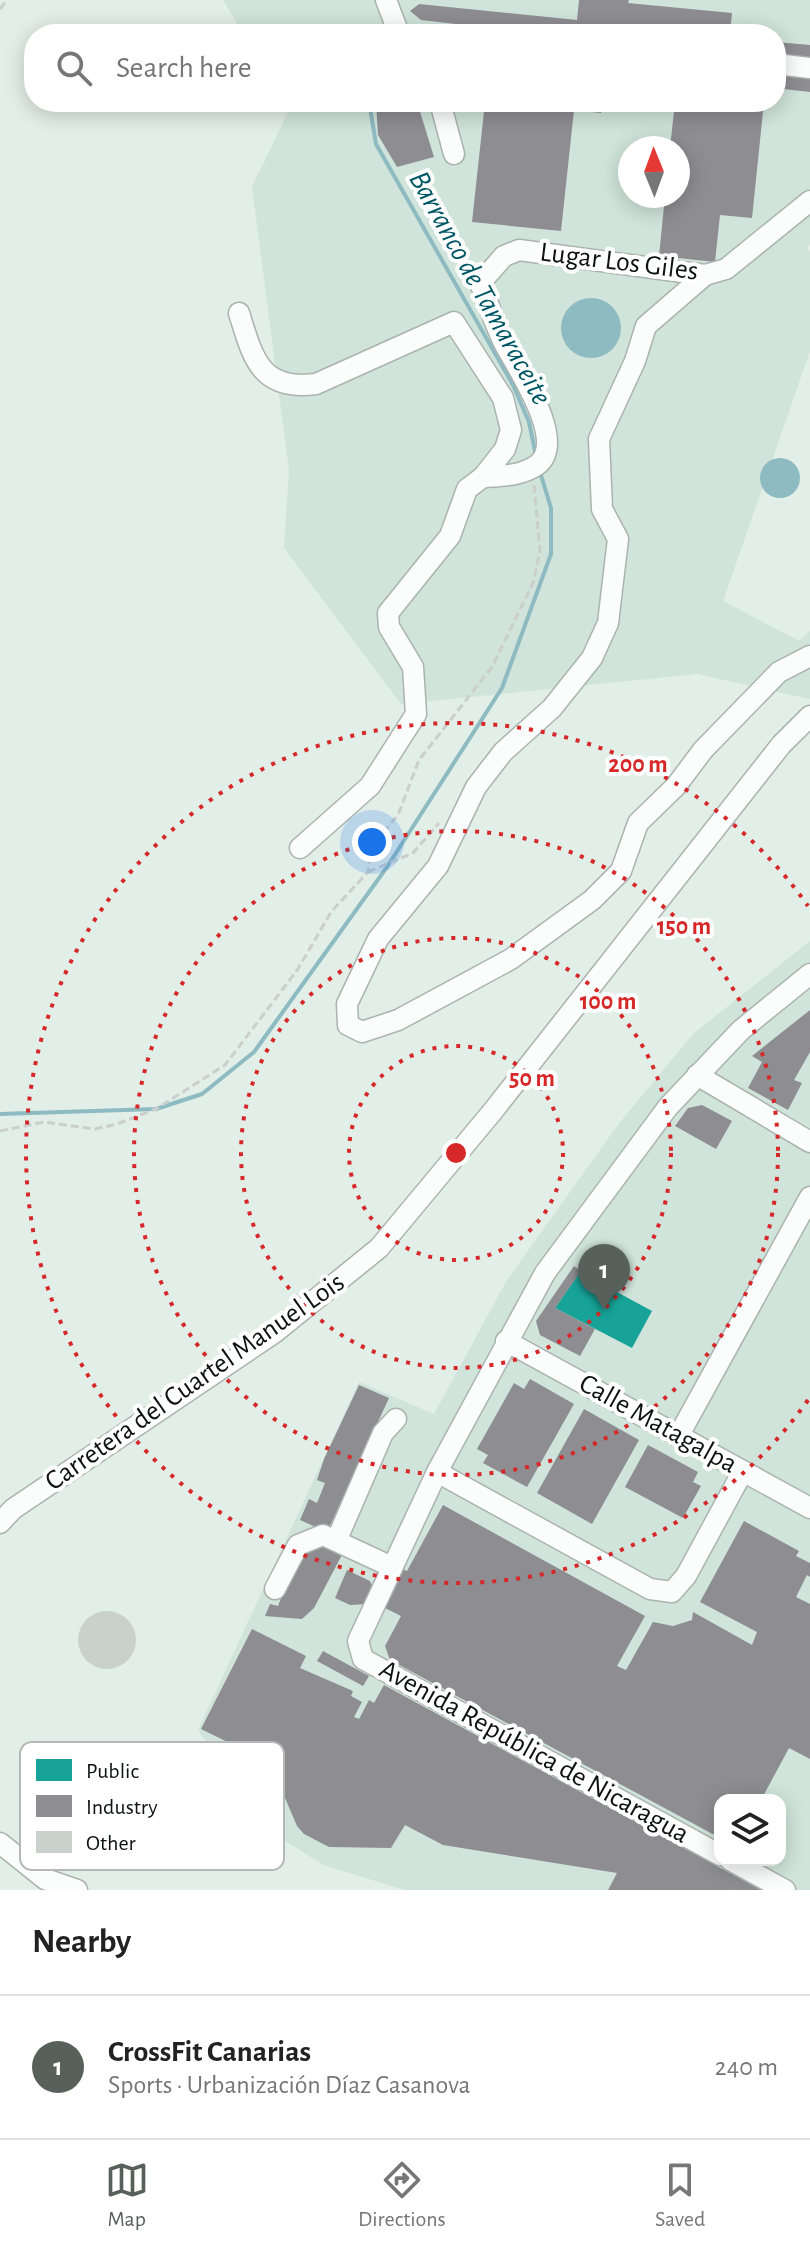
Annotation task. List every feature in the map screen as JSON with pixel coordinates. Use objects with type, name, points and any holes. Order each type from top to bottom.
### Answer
[{"type":"street","points":[[386,0],[395,24]]},
{"type":"street","points":[[786,65],[810,68]]},
{"type":"street","points":[[443,112],[454,154]]},
{"type":"street","name":"Lugar Los Giles","points":[[532,466],[538,464],[546,451],[543,415],[502,338],[480,283],[504,256],[519,250],[705,275],[726,269],[810,201]]},
{"type":"street","points":[[705,275],[646,326],[635,361],[599,439],[602,509],[618,539],[608,623],[592,658],[552,708],[503,752],[476,787],[438,866],[378,939],[347,1004],[348,1025],[362,1032],[398,1020],[511,959],[592,900],[621,871],[638,823],[676,786],[703,750],[779,672],[810,656]]},
{"type":"street","points":[[239,313],[262,370],[276,382],[296,386],[316,384],[454,322],[503,398],[511,430],[505,449],[483,477],[467,489],[450,536],[388,613],[389,627],[413,667],[416,714],[370,786],[300,848]]},
{"type":"street","points":[[483,477],[516,475],[532,466]]},
{"type":"street","name":"Carretera del Cuartel Manuel Lois","points":[[0,1523],[13,1509],[274,1333],[379,1248],[493,1111],[781,745],[810,716]]},
{"type":"street","points":[[275,1589],[298,1545],[323,1535],[392,1567],[437,1472],[545,1273],[668,1107],[741,1030],[810,974]]},
{"type":"street","points":[[697,1075],[810,1142]]},
{"type":"street","points":[[679,1435],[810,1197]]},
{"type":"street","name":"Calle Matagalpa","points":[[506,1341],[810,1508]]},
{"type":"street","points":[[337,1539],[383,1433],[396,1419]]},
{"type":"street","points":[[437,1472],[650,1589],[672,1592],[686,1576],[743,1471]]},
{"type":"street","name":"Avenida República de Nicaragua","points":[[392,1567],[361,1629],[358,1641],[363,1659],[714,1852]]},
{"type":"street","points":[[0,1843],[20,1859]]},
{"type":"street","points":[[741,1866],[785,1890]]},
{"type":"street","points":[[34,1870],[45,1879],[77,1890]]},
{"type":"path","points":[[0,9],[7,0]]},
{"type":"path","points":[[368,872],[371,847],[398,815],[419,760],[492,667],[533,583],[540,551],[532,466]]},
{"type":"path","points":[[0,1131],[44,1122],[95,1129],[117,1124],[156,1109],[225,1065],[298,969],[331,912],[368,872],[387,867],[413,853],[441,821]]},
{"type":"shaded area","points":[[223,0],[810,0],[810,244],[806,248],[810,252],[810,351],[723,601],[799,641],[810,631],[810,699],[697,674],[401,704],[284,548],[289,471],[252,187],[288,112],[786,112],[786,24],[237,24]]},
{"type":"shaded area","points":[[810,941],[810,1890],[405,1890],[323,1865],[284,1840],[284,1742],[206,1742],[198,1730],[359,1382],[434,1414],[507,1280],[617,1126],[693,1034]]},
{"type":"water","points":[[591,298],[613,306],[621,328],[613,350],[591,358],[569,350],[561,328],[569,306]]},
{"type":"water","points":[[780,458],[794,464],[800,478],[794,492],[780,498],[766,492],[760,478],[766,464]]},
{"type":"building: Public","points":[[580,1272],[652,1311],[632,1348],[555,1308]]},
{"type":"building: Industry","points":[[579,0],[629,0],[628,3],[732,13],[731,24],[456,24],[421,20],[410,11],[419,4],[577,20]]},
{"type":"building: Industry","points":[[786,43],[810,45],[810,64],[786,61]]},
{"type":"building: Industry","points":[[786,75],[810,77],[810,92],[786,89]]},
{"type":"building: Industry","points":[[377,112],[420,112],[434,157],[397,167],[378,135]]},
{"type":"building: Industry","points":[[484,112],[574,112],[561,231],[472,222]]},
{"type":"building: Industry","points":[[674,112],[763,112],[752,218],[720,215],[715,262],[659,256],[664,208],[690,208],[690,136],[671,136]]},
{"type":"building: Industry","points":[[810,1010],[810,1052],[794,1080],[802,1083],[788,1110],[748,1088],[762,1062],[752,1056]]},
{"type":"building: Industry","points":[[702,1105],[732,1121],[716,1149],[675,1126],[688,1108]]},
{"type":"building: Industry","points":[[574,1266],[581,1271],[555,1308],[595,1329],[580,1356],[540,1335],[536,1321]]},
{"type":"building: Industry","points":[[530,1379],[574,1404],[527,1487],[483,1463],[488,1455],[477,1449],[514,1383],[524,1389]]},
{"type":"building: Industry","points":[[359,1385],[389,1398],[329,1528],[319,1524],[318,1528],[300,1520],[309,1499],[317,1503],[325,1483],[317,1480],[324,1459]]},
{"type":"building: Industry","points":[[584,1409],[639,1440],[592,1524],[537,1493]]},
{"type":"building: Industry","points":[[648,1445],[698,1472],[693,1482],[701,1486],[683,1518],[625,1487]]},
{"type":"building: Industry","points":[[443,1505],[645,1616],[617,1666],[626,1670],[653,1622],[673,1626],[692,1620],[693,1612],[752,1645],[757,1632],[700,1602],[744,1521],[799,1551],[796,1556],[810,1563],[810,1577],[807,1575],[796,1597],[810,1604],[810,1759],[789,1748],[764,1794],[714,1794],[714,1835],[390,1660],[385,1646],[401,1616],[379,1605],[399,1567],[407,1571]]},
{"type":"building: Industry","points":[[317,1541],[344,1551],[314,1608],[302,1619],[265,1616],[270,1604],[278,1606],[298,1554]]},
{"type":"building: Industry","points":[[347,1570],[370,1581],[374,1590],[367,1604],[350,1605],[335,1598]]},
{"type":"building: Industry","points":[[252,1629],[306,1656],[300,1668],[353,1691],[351,1696],[362,1702],[354,1717],[359,1719],[369,1700],[374,1703],[384,1685],[761,1890],[608,1890],[617,1873],[443,1845],[405,1825],[391,1848],[329,1847],[304,1834],[297,1826],[284,1796],[284,1742],[227,1742],[201,1729]]},
{"type":"building: Industry","points":[[323,1651],[369,1676],[363,1686],[317,1661]]},
{"type":"building: Other","points":[[107,1611],[128,1619],[136,1640],[128,1661],[107,1669],[86,1661],[78,1640],[86,1619]]},
{"type":"waterway","name":"Barranco de Tamaraceite","points":[[371,112],[376,144],[513,385],[529,422],[536,456]]},
{"type":"waterway","name":"Barranco de Tamaraceite","points":[[0,1114],[156,1109],[202,1094],[254,1052],[387,867],[502,688],[551,554],[551,508],[540,472]]},
{"type":"place","name":"CrossFit Canarias","points":[[604,1310]]}]
